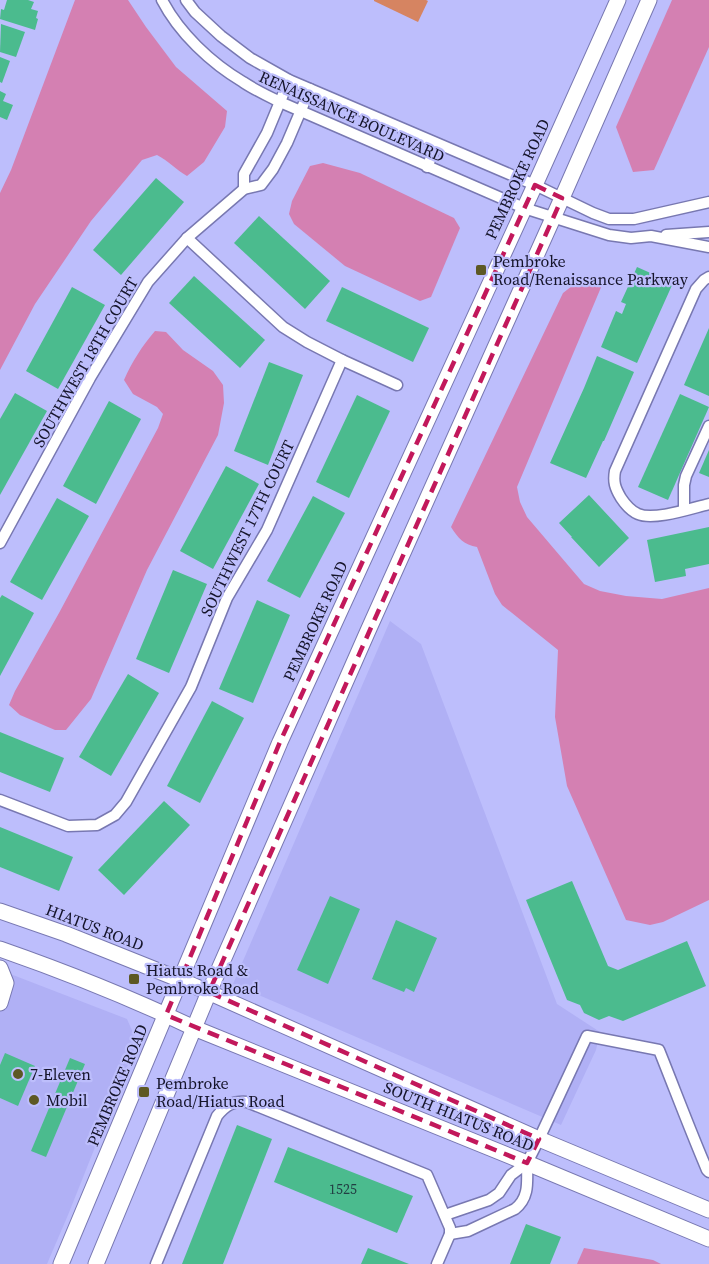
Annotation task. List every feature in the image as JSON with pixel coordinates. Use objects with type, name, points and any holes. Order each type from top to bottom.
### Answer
[{"type":"main road","name":"PEMBROKE ROAD","points":[[61,1264],[280,742],[618,0]]},
{"type":"main road","points":[[96,1264],[209,992],[649,0]]},
{"type":"main road","name":"HIATUS ROAD","points":[[0,911],[66,934],[209,992]]},
{"type":"main road","points":[[0,949],[46,965],[194,1028]]},
{"type":"main road","points":[[0,969],[6,983],[0,1003]]},
{"type":"main road","name":"SOUTH HIATUS ROAD","points":[[209,992],[539,1139],[709,1210]]},
{"type":"main road","name":"SOUTH HIATUS ROAD","points":[[194,1028],[709,1239]]},
{"type":"street","name":"RENAISSANCE BOULEVARD","points":[[162,0],[187,36],[212,60],[242,82],[280,102],[524,208],[609,235],[631,238],[651,236]]},
{"type":"street","name":"RENAISSANCE BOULEVARD","points":[[186,0],[195,12],[221,36],[250,58],[289,80],[535,185],[593,213],[609,219],[634,219],[709,202]]},
{"type":"street","points":[[244,189],[244,174],[267,133],[289,80]]},
{"type":"street","name":"SOUTHWEST 18TH COURT","points":[[0,543],[90,378],[148,282],[187,238],[244,189],[261,184],[273,169],[287,143],[310,89]]},
{"type":"street","points":[[427,167],[437,144]]},
{"type":"street","points":[[651,236],[709,232]]},
{"type":"street","points":[[651,236],[709,247]]},
{"type":"street","points":[[187,238],[283,327],[342,360],[397,385]]},
{"type":"street","points":[[706,278],[696,289],[615,471],[613,482],[626,505],[638,514],[653,517],[709,504]]},
{"type":"street","name":"SOUTHWEST 17TH COURT","points":[[0,800],[68,825],[97,825],[115,815],[126,802],[192,687],[227,598],[267,530],[342,360]]},
{"type":"street","points":[[684,510],[686,476],[709,426]]},
{"type":"street","points":[[445,1215],[489,1200],[499,1193],[511,1175],[526,1163],[587,1036],[659,1050],[709,1172]]},
{"type":"street","points":[[156,1264],[217,1116],[223,1109],[238,1101],[247,1102],[427,1175],[450,1231],[437,1264]]},
{"type":"street","points":[[450,1231],[468,1231],[515,1209],[528,1189],[526,1163]]},
{"type":"highlighted area","points":[[535,185],[562,198],[209,992],[539,1139],[527,1163],[166,1015],[280,742]]},
{"type":"shaded area","points":[[75,0],[128,0],[176,67],[227,111],[225,127],[204,162],[187,176],[157,155],[142,160],[91,221],[35,304],[0,370],[0,193],[11,170]]},
{"type":"shaded area","points":[[374,0],[426,0],[428,1],[418,22]]},
{"type":"shaded area","points":[[672,0],[709,0],[709,47],[654,170],[633,172],[616,127]]},
{"type":"shaded area","points":[[323,163],[360,173],[454,218],[460,228],[431,297],[420,301],[345,266],[294,224],[289,214],[292,201],[310,166]]},
{"type":"shaded area","points":[[585,276],[602,285],[517,487],[520,502],[527,517],[584,584],[600,591],[626,596],[662,599],[709,588],[709,900],[663,922],[650,925],[626,920],[567,786],[555,717],[558,650],[502,605],[495,594],[477,547],[468,545],[451,527],[563,293]]},
{"type":"shaded area","points":[[155,331],[166,332],[183,350],[213,371],[223,385],[224,403],[218,435],[147,570],[91,699],[66,730],[55,730],[20,715],[9,705],[158,428],[163,414],[157,407],[133,394],[124,380],[138,354]]},
{"type":"shaded area","points":[[390,621],[421,644],[557,1004],[600,1032],[596,1050],[561,1125],[233,984]]},
{"type":"shaded area","points":[[0,970],[127,1019],[137,1042],[47,1264],[0,1264]]},
{"type":"shaded area","points":[[584,1248],[653,1260],[661,1264],[577,1264]]},
{"type":"building","points":[[7,0],[34,2],[31,9],[38,11],[35,30],[0,19],[1,9],[4,10]]},
{"type":"building","points":[[1,24],[25,32],[16,57],[0,52]]},
{"type":"building","points":[[0,57],[10,61],[2,83],[0,82]]},
{"type":"building","points":[[0,91],[6,94],[3,101],[13,105],[7,120],[0,117]]},
{"type":"building","points":[[156,178],[184,202],[121,275],[93,250]]},
{"type":"building","points":[[259,216],[330,281],[305,309],[234,243]]},
{"type":"building","points":[[637,267],[673,283],[637,363],[601,347],[616,311],[622,314],[626,304],[621,302]]},
{"type":"building","points":[[194,276],[265,340],[240,368],[169,303]]},
{"type":"building","points":[[72,287],[105,305],[58,389],[26,371]]},
{"type":"building","points":[[342,287],[429,328],[413,362],[326,321]]},
{"type":"building","points":[[709,328],[709,396],[684,385]]},
{"type":"building","points":[[597,356],[634,372],[586,478],[550,463]]},
{"type":"building","points":[[269,362],[303,375],[268,465],[234,451]]},
{"type":"building","points":[[15,393],[47,411],[0,495],[0,419]]},
{"type":"building","points":[[680,394],[709,407],[668,500],[638,487]]},
{"type":"building","points":[[357,395],[390,411],[349,498],[316,482]]},
{"type":"building","points":[[109,401],[141,419],[96,504],[63,486]]},
{"type":"building","points":[[709,450],[709,477],[699,473]]},
{"type":"building","points":[[226,466],[259,484],[213,569],[180,551]]},
{"type":"building","points":[[589,495],[629,538],[599,567],[559,523]]},
{"type":"building","points":[[313,496],[345,513],[300,598],[267,581]]},
{"type":"building","points":[[57,498],[89,516],[42,600],[10,582]]},
{"type":"building","points":[[709,527],[709,564],[685,569],[686,576],[655,582],[647,540]]},
{"type":"building","points":[[173,570],[207,584],[169,673],[136,659]]},
{"type":"building","points":[[2,595],[34,613],[0,676],[0,598]]},
{"type":"building","points":[[257,600],[290,615],[253,703],[219,689]]},
{"type":"building","points":[[128,674],[159,693],[111,776],[79,757]]},
{"type":"building","points":[[212,701],[244,718],[200,803],[167,786]]},
{"type":"building","points":[[0,732],[64,758],[50,792],[0,772]]},
{"type":"building","points":[[164,801],[190,825],[124,895],[98,870]]},
{"type":"building","points":[[0,827],[73,857],[59,891],[0,867]]},
{"type":"building","points":[[572,881],[608,966],[618,970],[687,941],[706,986],[623,1021],[609,1016],[599,1020],[584,1013],[580,1005],[567,1000],[526,900]]},
{"type":"building","points":[[330,896],[360,909],[328,984],[297,970]]},
{"type":"building","points":[[396,920],[437,938],[414,992],[406,988],[404,992],[372,979]]},
{"type":"building","points":[[5,1053],[35,1066],[18,1106],[0,1098],[0,1065]]},
{"type":"building","points":[[70,1058],[85,1064],[46,1157],[31,1151]]},
{"type":"building","points":[[237,1125],[272,1139],[223,1264],[182,1264]]},
{"type":"building","points":[[288,1147],[413,1196],[397,1233],[274,1182]]},
{"type":"building","points":[[526,1224],[561,1237],[550,1264],[510,1264]]},
{"type":"building","points":[[368,1248],[409,1264],[361,1264]]},
{"type":"place","name":"Pembroke Road/Renaissance Parkway","points":[[481,270]]},
{"type":"place","name":"Hiatus Road & Pembroke Road","points":[[134,979]]},
{"type":"place","name":"7-Eleven","points":[[18,1074]]},
{"type":"place","name":"Pembroke Road/Hiatus Road","points":[[144,1092]]},
{"type":"place","name":"Mobil","points":[[34,1100]]}]
